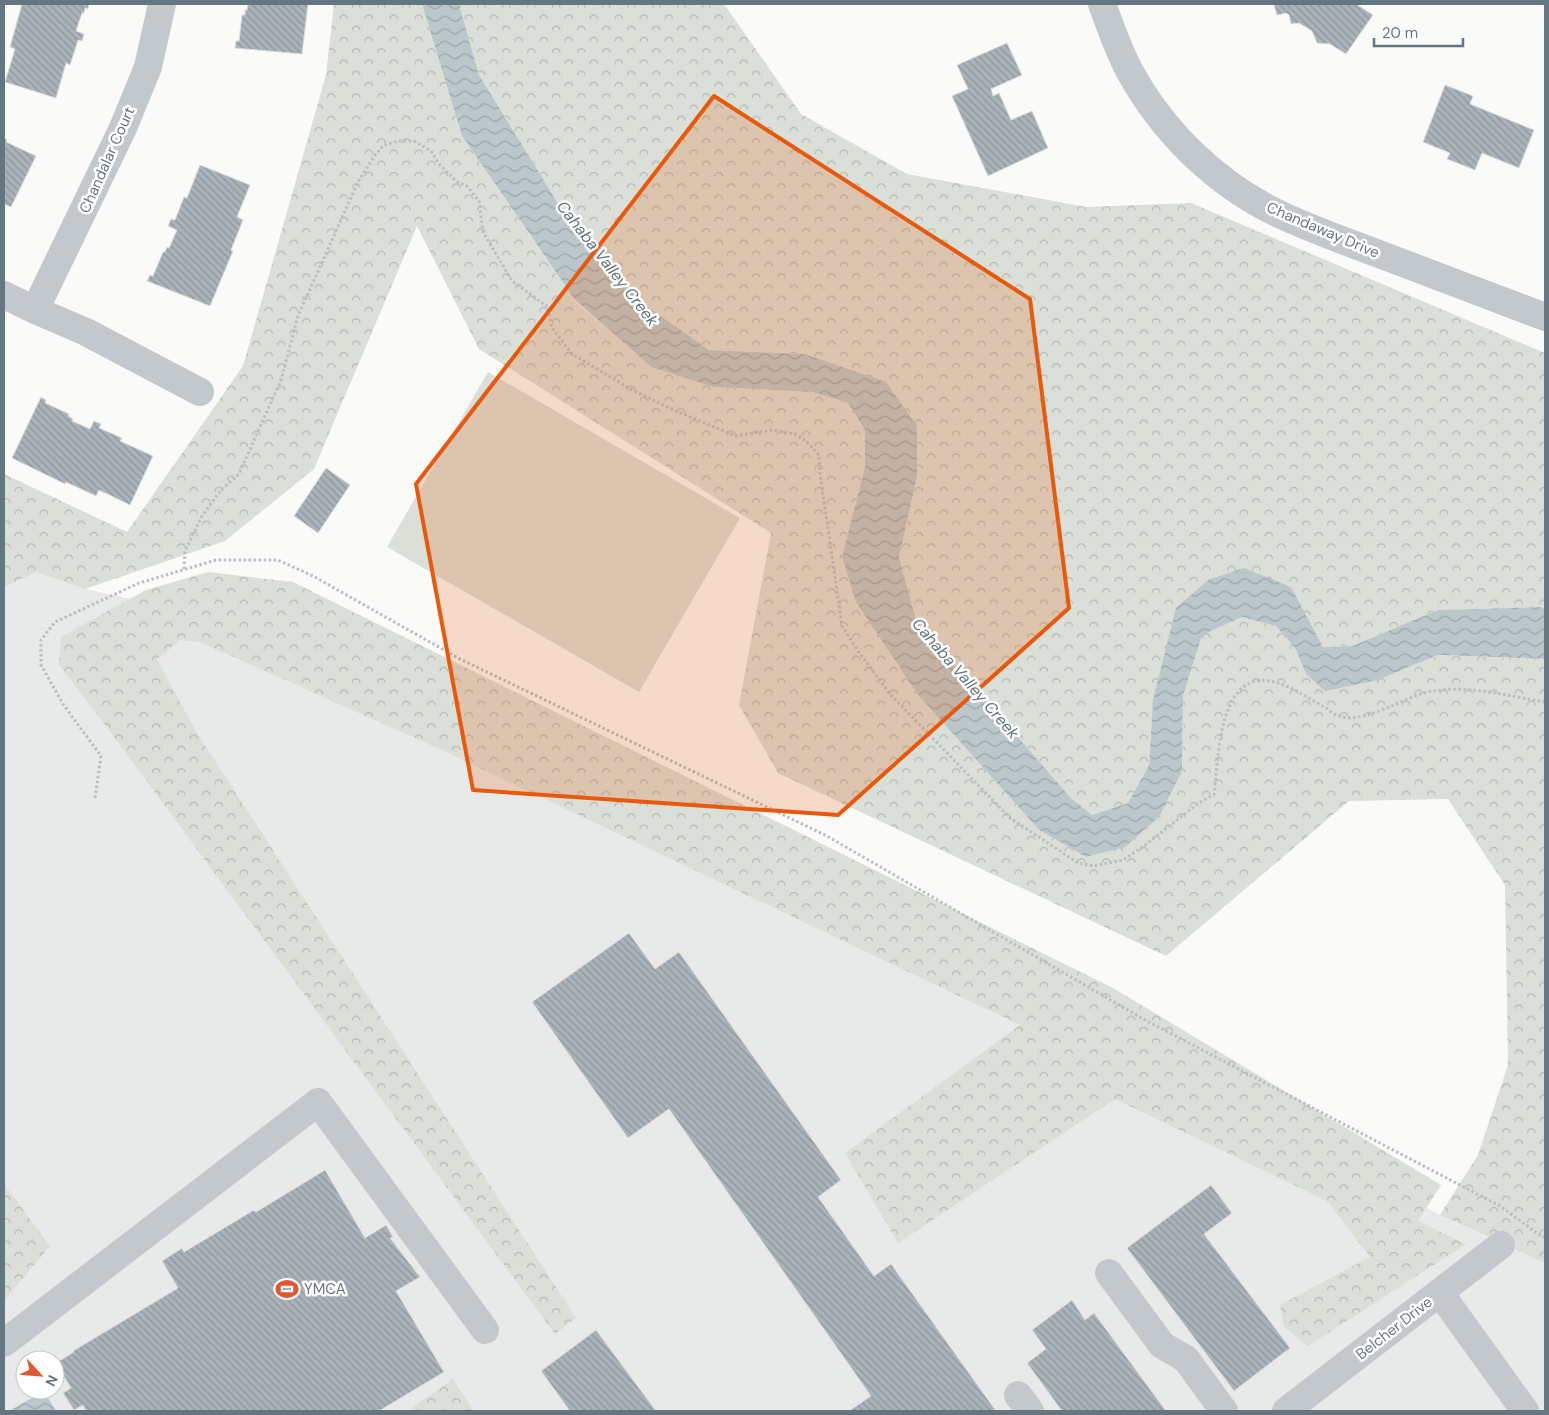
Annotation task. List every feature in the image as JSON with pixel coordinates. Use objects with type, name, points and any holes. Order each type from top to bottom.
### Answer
[{"type":"street","name":"Chandalar Court","points":[[35,310],[123,128],[148,67],[162,4]]},
{"type":"street","name":"Chandaway Drive","points":[[1102,4],[1112,32],[1130,70],[1154,110],[1176,137],[1202,162],[1239,191],[1276,212],[1315,230],[1545,317]]},
{"type":"street","points":[[4,295],[86,332],[200,392]]},
{"type":"street","points":[[4,1343],[318,1102],[485,1330]]},
{"type":"street","name":"Belcher Drive","points":[[1286,1411],[1501,1244]]},
{"type":"street","points":[[1109,1273],[1162,1346],[1186,1359],[1224,1411]]},
{"type":"street","points":[[1440,1293],[1525,1411]]},
{"type":"path","points":[[184,569],[184,552],[202,516],[221,490],[239,474],[281,380],[298,316],[358,182],[375,155],[384,146],[398,141],[414,142],[431,151],[439,164],[456,181],[468,187],[479,201],[483,232],[512,281],[548,307],[552,328],[572,354],[632,390],[736,436],[772,430],[795,434],[806,441],[819,455],[842,626],[890,694],[1010,818],[1078,863],[1094,866],[1123,860],[1196,805],[1214,794],[1220,744],[1228,707],[1236,692],[1249,683],[1262,680],[1279,683],[1339,716],[1364,717],[1420,694],[1459,688],[1545,702]]},
{"type":"path","points":[[95,798],[101,756],[64,704],[41,665],[41,640],[55,622],[139,583],[216,560],[278,560],[313,576],[460,659],[827,836],[1146,1021],[1500,1206],[1545,1237]]},
{"type":"highlighted area","points":[[714,96],[1030,299],[1069,608],[838,815],[473,790],[416,484]]},
{"type":"shaded area","points":[[4,550],[85,589],[187,611],[1501,1244],[1545,1261],[1545,1411],[4,1411]]},
{"type":"green space","points":[[334,4],[422,4],[462,136],[574,300],[651,367],[713,387],[812,392],[848,403],[865,430],[865,467],[842,556],[919,696],[1039,830],[1086,857],[1182,771],[1183,696],[1202,634],[1242,617],[1276,626],[1295,648],[1306,674],[1378,680],[1438,655],[1545,659],[1545,1263],[1440,1215],[1478,1155],[1508,1065],[1505,885],[1448,799],[1349,801],[1166,956],[778,773],[739,705],[771,533],[479,349],[417,226],[314,469],[225,541],[85,589],[36,572],[6,586],[4,585],[4,474],[127,532],[243,366],[326,75]]},
{"type":"green space","points":[[459,4],[724,4],[801,114],[907,174],[1086,207],[1191,203],[1545,353],[1545,609],[1541,607],[1438,610],[1352,646],[1323,647],[1307,618],[1244,568],[1153,700],[1149,765],[1128,803],[1092,815],[1071,798],[916,620],[899,557],[917,477],[804,354],[709,350],[644,304],[572,226],[479,75]]},
{"type":"green space","points":[[488,372],[740,518],[639,692],[387,547]]},
{"type":"green space","points":[[208,572],[293,582],[1113,988],[1441,1185],[1418,1221],[1466,1244],[1308,1346],[1284,1327],[1280,1305],[1370,1257],[1327,1201],[1115,1099],[898,1243],[845,1153],[1020,1025],[442,750],[200,642],[180,640],[157,659],[195,730],[576,1318],[555,1334],[59,665],[61,637],[146,590]]},
{"type":"green space","points":[[4,1184],[50,1246],[4,1301]]},
{"type":"green space","points":[[453,1379],[473,1411],[407,1411]]},
{"type":"water","name":"Cahaba Valley Creek","points":[[422,4],[459,4],[479,75],[572,226],[644,304],[709,350],[804,354],[886,382],[917,426],[917,477],[899,557],[916,620],[1071,798],[1092,815],[1128,803],[1149,765],[1153,700],[1176,608],[1208,580],[1244,568],[1291,587],[1323,647],[1352,646],[1438,610],[1541,607],[1545,609],[1545,659],[1438,655],[1378,680],[1325,691],[1306,674],[1295,648],[1276,626],[1242,617],[1202,635],[1183,696],[1182,771],[1159,817],[1125,847],[1086,857],[1039,830],[919,696],[856,602],[842,556],[865,467],[865,430],[848,403],[812,392],[713,387],[651,367],[574,299],[462,136]]},
{"type":"water","points":[[28,1400],[49,1400],[56,1411],[9,1411]]},
{"type":"building","points":[[22,4],[89,4],[88,9],[85,8],[84,13],[82,13],[76,31],[84,34],[82,41],[78,40],[70,65],[66,63],[56,98],[5,82],[15,49],[10,47]]},
{"type":"building","points":[[248,4],[308,4],[302,54],[235,48],[236,41],[239,41],[242,15],[245,15]]},
{"type":"building","points":[[1272,4],[1356,4],[1373,15],[1346,54],[1330,44],[1317,43],[1312,31],[1299,23],[1291,24],[1289,15],[1286,13],[1277,15]]},
{"type":"building","points":[[1007,43],[1022,75],[991,89],[993,96],[999,93],[1011,120],[1032,111],[1048,148],[988,176],[952,96],[968,89],[957,65]]},
{"type":"building","points":[[1445,85],[1473,96],[1470,104],[1534,130],[1519,168],[1482,153],[1475,170],[1447,159],[1450,153],[1423,142]]},
{"type":"building","points":[[4,138],[7,140],[6,142],[36,156],[11,207],[4,204]]},
{"type":"building","points":[[200,165],[250,185],[237,217],[243,220],[231,250],[233,251],[210,306],[147,281],[150,275],[153,276],[163,252],[165,252],[167,247],[169,248],[177,230],[168,226],[171,219],[175,220],[184,197],[187,198]]},
{"type":"building","points":[[41,397],[46,400],[45,403],[69,414],[68,416],[73,419],[72,421],[90,429],[94,421],[101,424],[99,428],[122,438],[120,441],[153,456],[130,505],[99,490],[96,496],[66,482],[65,484],[12,458]]},
{"type":"building","points":[[326,468],[350,485],[318,533],[294,516]]},
{"type":"building","points":[[629,933],[655,969],[679,952],[841,1180],[818,1197],[874,1276],[891,1264],[996,1411],[849,1411],[871,1396],[669,1109],[628,1138],[532,1002]]},
{"type":"building","name":"YMCA","points":[[325,1170],[365,1238],[386,1225],[393,1237],[390,1238],[420,1277],[396,1291],[444,1372],[379,1411],[86,1411],[83,1405],[74,1410],[65,1396],[65,1392],[71,1388],[65,1378],[65,1358],[178,1288],[162,1261],[182,1248],[184,1252],[254,1210],[256,1212]]},
{"type":"building","points":[[1211,1185],[1232,1213],[1204,1234],[1290,1348],[1234,1391],[1127,1248]]},
{"type":"building","points":[[1072,1300],[1085,1320],[1094,1313],[1166,1411],[1062,1411],[1027,1363],[1046,1349],[1032,1330]]},
{"type":"building","points":[[596,1330],[656,1411],[570,1411],[541,1371]]},
{"type":"place","name":"YMCA","points":[[287,1289]]}]
